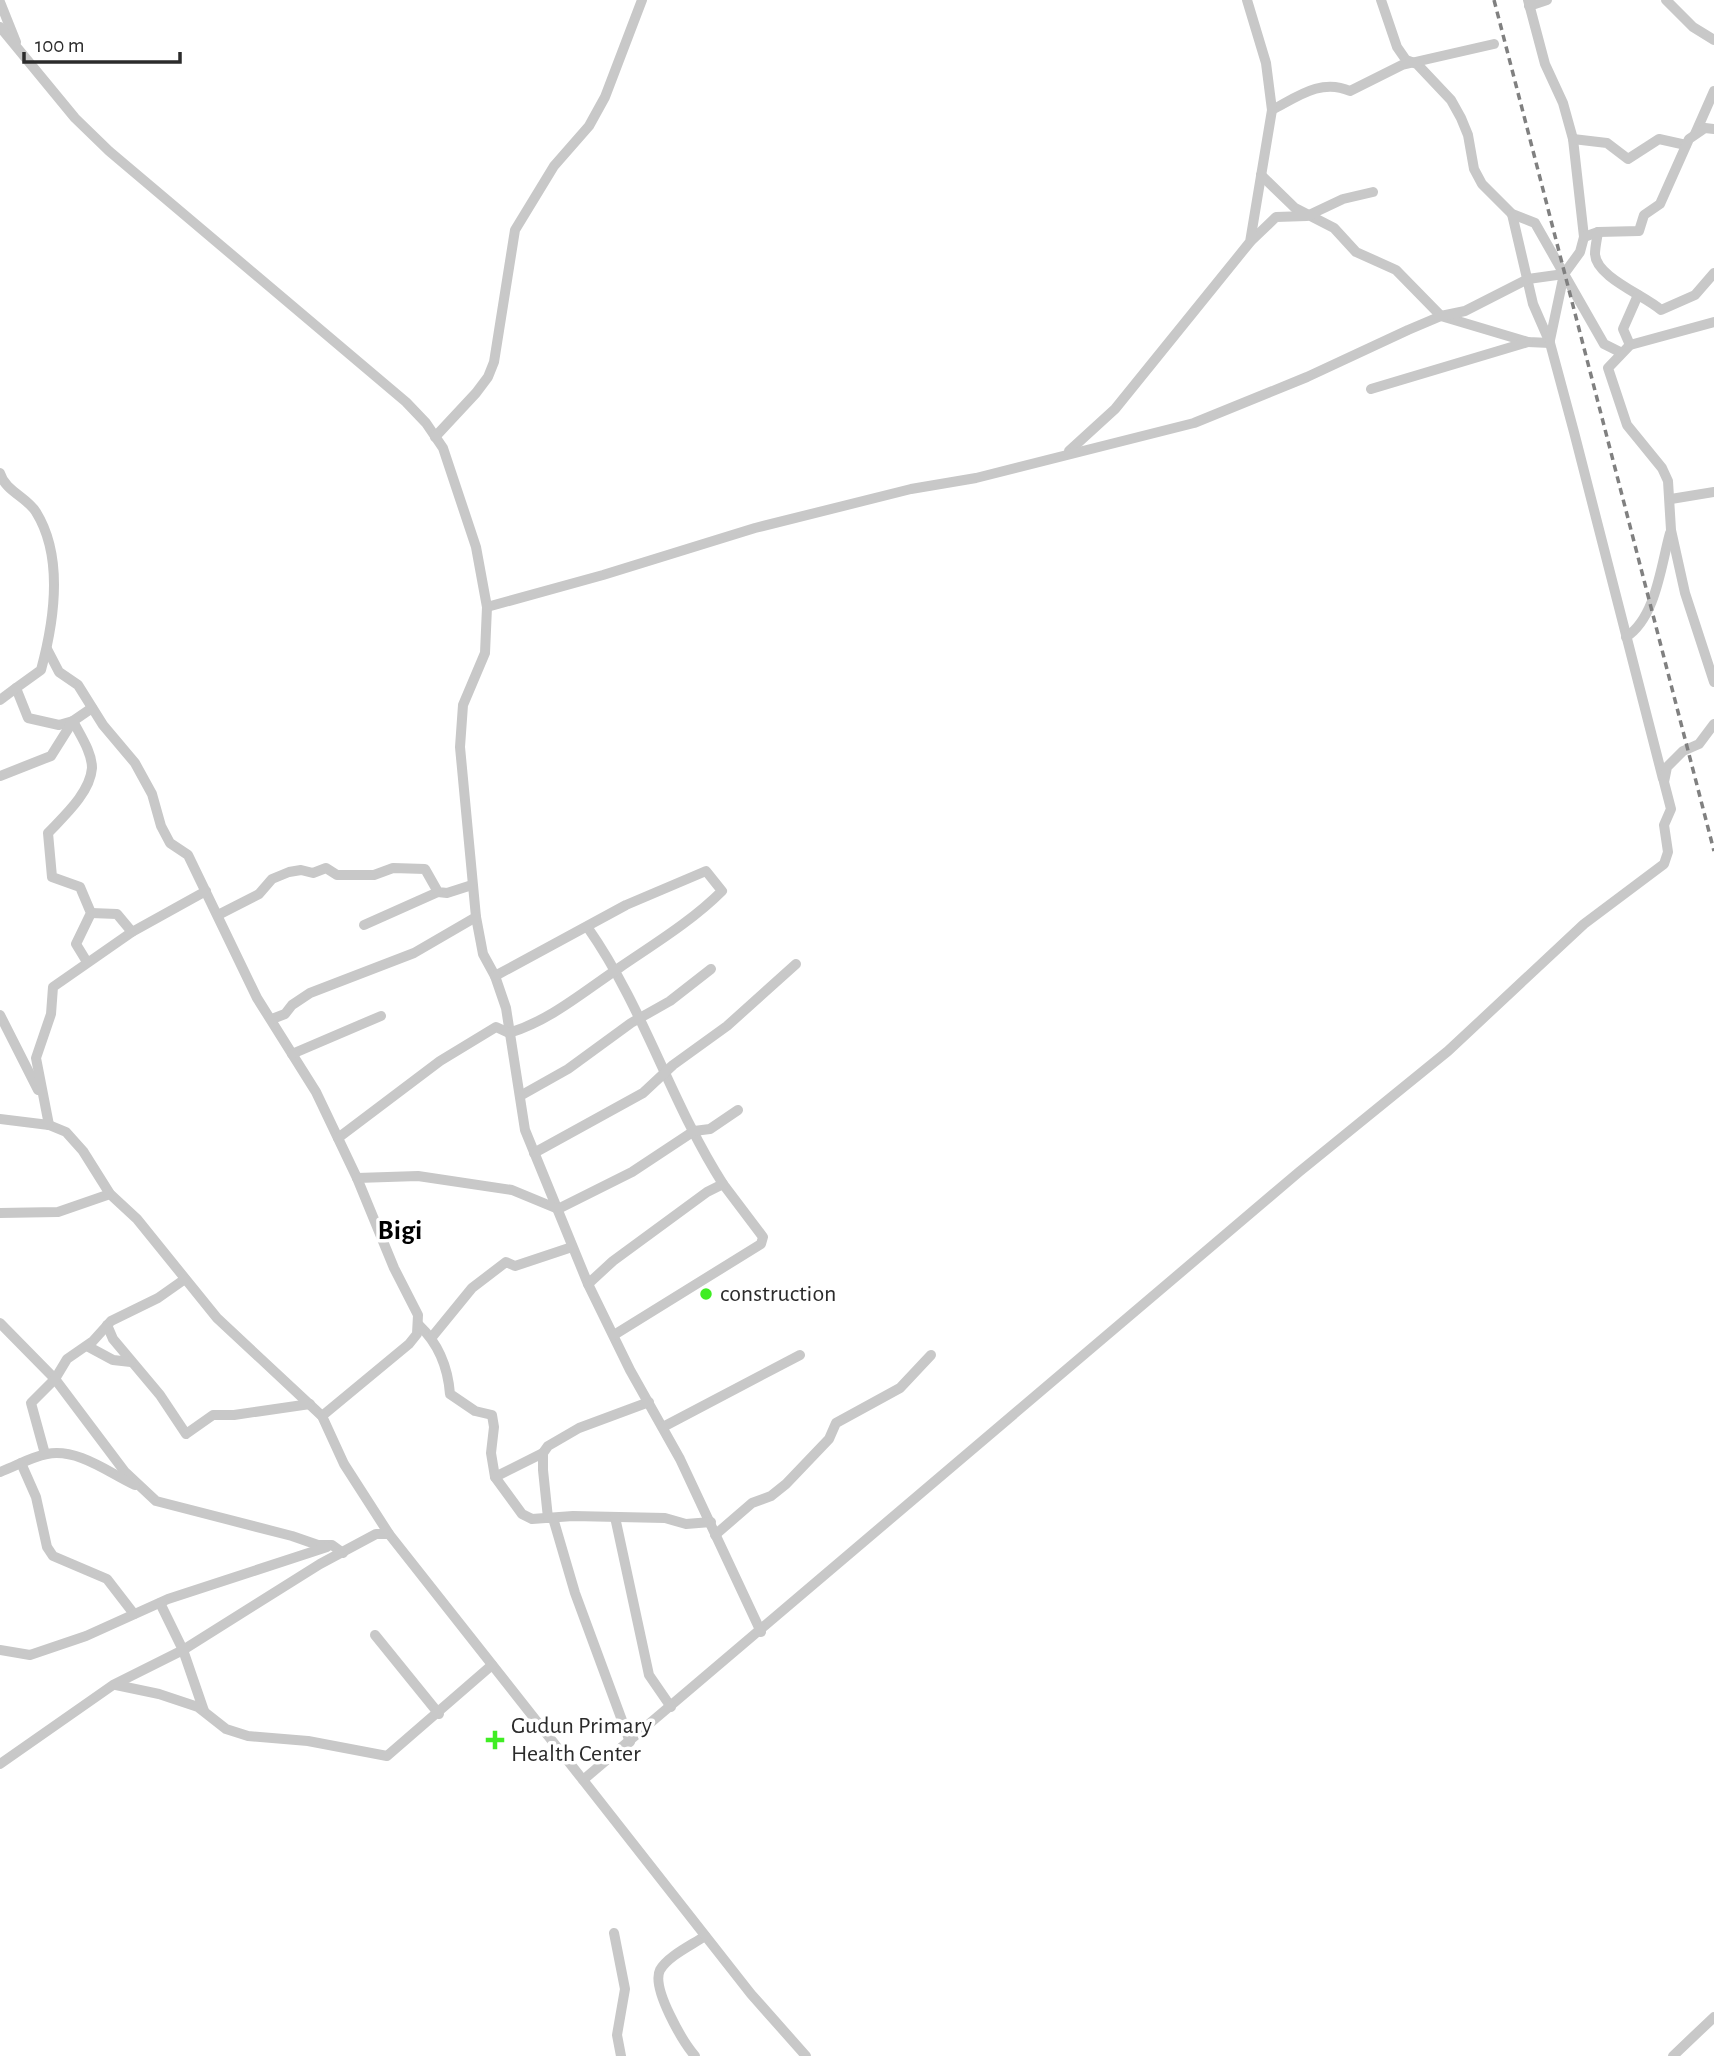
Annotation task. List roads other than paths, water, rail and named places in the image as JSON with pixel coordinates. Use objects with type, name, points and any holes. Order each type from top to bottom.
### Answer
[{"type":"street","points":[[436,437],[488,377],[494,362],[514,230],[554,166],[589,126],[623,53],[642,0]]},
{"type":"street","points":[[1063,455],[1077,447],[1115,409],[1244,254],[1250,242],[1272,110],[1266,63],[1247,0]]},
{"type":"street","points":[[1547,0],[1528,3],[1545,64],[1563,103],[1573,139],[1584,237],[1580,251],[1563,274],[1550,343]]},
{"type":"street","points":[[1666,0],[1693,27],[1714,40]]},
{"type":"street","points":[[1,1],[18,49]]},
{"type":"street","points":[[1386,3],[1397,47],[1406,60],[1418,64],[1451,100],[1461,118],[1468,135],[1474,169],[1482,184],[1512,214],[1535,223],[1604,344],[1620,352]]},
{"type":"street","points":[[0,27],[75,118],[109,151],[406,402],[443,448],[476,547],[487,607],[485,653],[463,705],[459,722],[475,918],[483,954],[495,976],[506,1008],[524,1130],[588,1284],[629,1370],[663,1427],[711,1522],[761,1632]]},
{"type":"street","points":[[1272,110],[1307,91],[1338,86],[1350,91],[1402,65],[1418,64],[1494,44]]},
{"type":"street","points":[[1584,237],[1598,232],[1639,231],[1644,215],[1660,204],[1714,91]]},
{"type":"street","points":[[1695,134],[1700,134],[1705,128],[1714,129]]},
{"type":"street","points":[[1573,139],[1606,143],[1628,159],[1660,139],[1686,145]]},
{"type":"street","points":[[1261,175],[1307,216],[1334,228],[1356,253],[1396,270],[1441,316],[1528,342],[1550,343]]},
{"type":"street","points":[[1250,242],[1276,217],[1307,216],[1343,199],[1373,192]]},
{"type":"street","points":[[583,1780],[761,1632],[1299,1172],[1448,1051],[1584,925],[1664,864],[1668,852],[1664,825],[1671,810],[1550,343],[1533,304],[1512,214]]},
{"type":"street","points":[[1598,232],[1595,255],[1606,276],[1661,310],[1695,295],[1714,273]]},
{"type":"street","points":[[487,607],[603,575],[755,528],[1194,422],[1307,377],[1441,316],[1465,312],[1528,279],[1563,274]]},
{"type":"street","points":[[1630,345],[1623,329],[1638,295]]},
{"type":"street","points":[[1714,322],[1630,345],[1620,352],[1608,368],[1627,425],[1637,441],[1662,468],[1671,499],[1671,530],[1685,593],[1714,682]]},
{"type":"street","points":[[1371,389],[1528,342]]},
{"type":"street","points":[[0,473],[10,488],[34,509],[47,536],[54,610],[41,670],[0,700]]},
{"type":"street","points":[[1671,499],[1714,492]]},
{"type":"street","points":[[1626,637],[1636,631],[1653,596],[1671,530]]},
{"type":"street","points":[[47,649],[59,672],[78,685],[92,708],[135,762],[152,794],[161,826],[170,844],[188,855],[257,999],[316,1092],[357,1178],[394,1268],[418,1315],[419,1325],[409,1344],[323,1416]]},
{"type":"street","points":[[16,688],[28,718],[59,725],[73,721],[92,708]]},
{"type":"street","points":[[0,776],[51,756],[73,721]]},
{"type":"street","points":[[73,721],[88,750],[92,769],[80,796],[48,833],[52,877],[80,887],[91,913],[76,944],[87,962]]},
{"type":"street","points":[[1664,782],[1667,768],[1675,757],[1699,744],[1714,724]]},
{"type":"street","points":[[218,915],[259,894],[272,879],[301,870],[313,873],[326,868],[337,875],[374,875],[393,868],[425,869],[438,892]]},
{"type":"street","points":[[338,1138],[440,1061],[496,1027],[509,1032],[538,1023],[697,916],[722,891],[706,871],[626,905],[588,928],[495,976]]},
{"type":"street","points":[[364,925],[438,892],[447,893],[472,885]]},
{"type":"street","points":[[49,1125],[36,1058],[51,1014],[53,987],[132,932],[206,891]]},
{"type":"street","points":[[91,913],[117,914],[132,932]]},
{"type":"street","points":[[272,1019],[285,1014],[292,1004],[310,993],[414,953],[475,918]]},
{"type":"street","points":[[588,928],[617,969],[694,1131],[723,1184],[763,1237],[761,1244],[614,1335]]},
{"type":"street","points":[[534,1153],[643,1093],[727,1026],[796,964]]},
{"type":"street","points":[[520,1096],[568,1069],[640,1018],[670,1001],[711,969]]},
{"type":"street","points":[[0,1016],[44,1102]]},
{"type":"street","points":[[292,1054],[381,1016]]},
{"type":"street","points":[[357,1178],[418,1176],[512,1190],[558,1209],[632,1171],[694,1131],[710,1129],[738,1110]]},
{"type":"street","points":[[0,1119],[49,1125],[66,1132],[83,1151],[110,1194],[137,1219],[185,1279],[244,1345],[323,1416],[344,1464],[389,1534],[705,1936],[806,2056]]},
{"type":"street","points":[[588,1284],[613,1261],[707,1192],[723,1184]]},
{"type":"street","points":[[0,1213],[58,1212],[110,1194]]},
{"type":"street","points":[[432,1337],[472,1288],[506,1262],[515,1266],[572,1247]]},
{"type":"street","points":[[45,1454],[31,1403],[55,1380],[68,1359],[87,1346],[107,1325],[158,1298],[185,1279]]},
{"type":"street","points":[[0,1323],[55,1380],[125,1472],[156,1501],[318,1545],[332,1545],[343,1553]]},
{"type":"street","points":[[107,1325],[113,1339],[160,1395],[186,1434],[213,1415],[234,1415],[310,1404]]},
{"type":"street","points":[[419,1325],[432,1337],[448,1372],[450,1394],[475,1411],[492,1415],[494,1427],[491,1452],[495,1477],[522,1514],[532,1519],[615,1517],[665,1518],[686,1524],[711,1522]]},
{"type":"street","points":[[87,1346],[113,1360],[131,1362]]},
{"type":"street","points":[[663,1427],[800,1355]]},
{"type":"street","points":[[715,1535],[752,1503],[771,1496],[786,1484],[829,1439],[836,1423],[901,1388],[931,1355]]},
{"type":"street","points":[[495,1477],[543,1453],[548,1446],[579,1427],[649,1402]]},
{"type":"street","points":[[543,1453],[551,1518],[575,1593],[630,1742]]},
{"type":"street","points":[[0,1472],[45,1454],[66,1454],[82,1458],[141,1487]]},
{"type":"street","points":[[21,1463],[36,1497],[47,1547],[53,1556],[107,1579],[134,1614]]},
{"type":"street","points":[[615,1517],[649,1675],[671,1707]]},
{"type":"street","points":[[0,1763],[113,1685],[183,1650],[376,1534],[389,1534]]},
{"type":"street","points":[[0,1650],[30,1655],[86,1636],[160,1603],[332,1545]]},
{"type":"street","points":[[160,1603],[183,1650],[204,1711]]},
{"type":"street","points":[[376,1635],[439,1714]]},
{"type":"street","points":[[113,1685],[159,1694],[204,1711],[226,1729],[248,1736],[309,1741],[387,1756],[439,1714],[492,1665]]},
{"type":"street","points":[[614,1933],[625,1989],[617,2035],[621,2056]]},
{"type":"street","points":[[695,2056],[676,2029],[658,1980],[660,1971],[667,1962],[705,1936]]},
{"type":"street","points":[[1673,2056],[1714,2017]]},
{"type":"railway","points":[[1494,0],[1714,851]]},
{"type":"place","name":"construction","points":[[706,1294]]},
{"type":"place","name":"Gudun Primary Health Center","points":[[495,1740]]},
{"type":"district","name":"Bigi","points":[[400,1231]]}]
